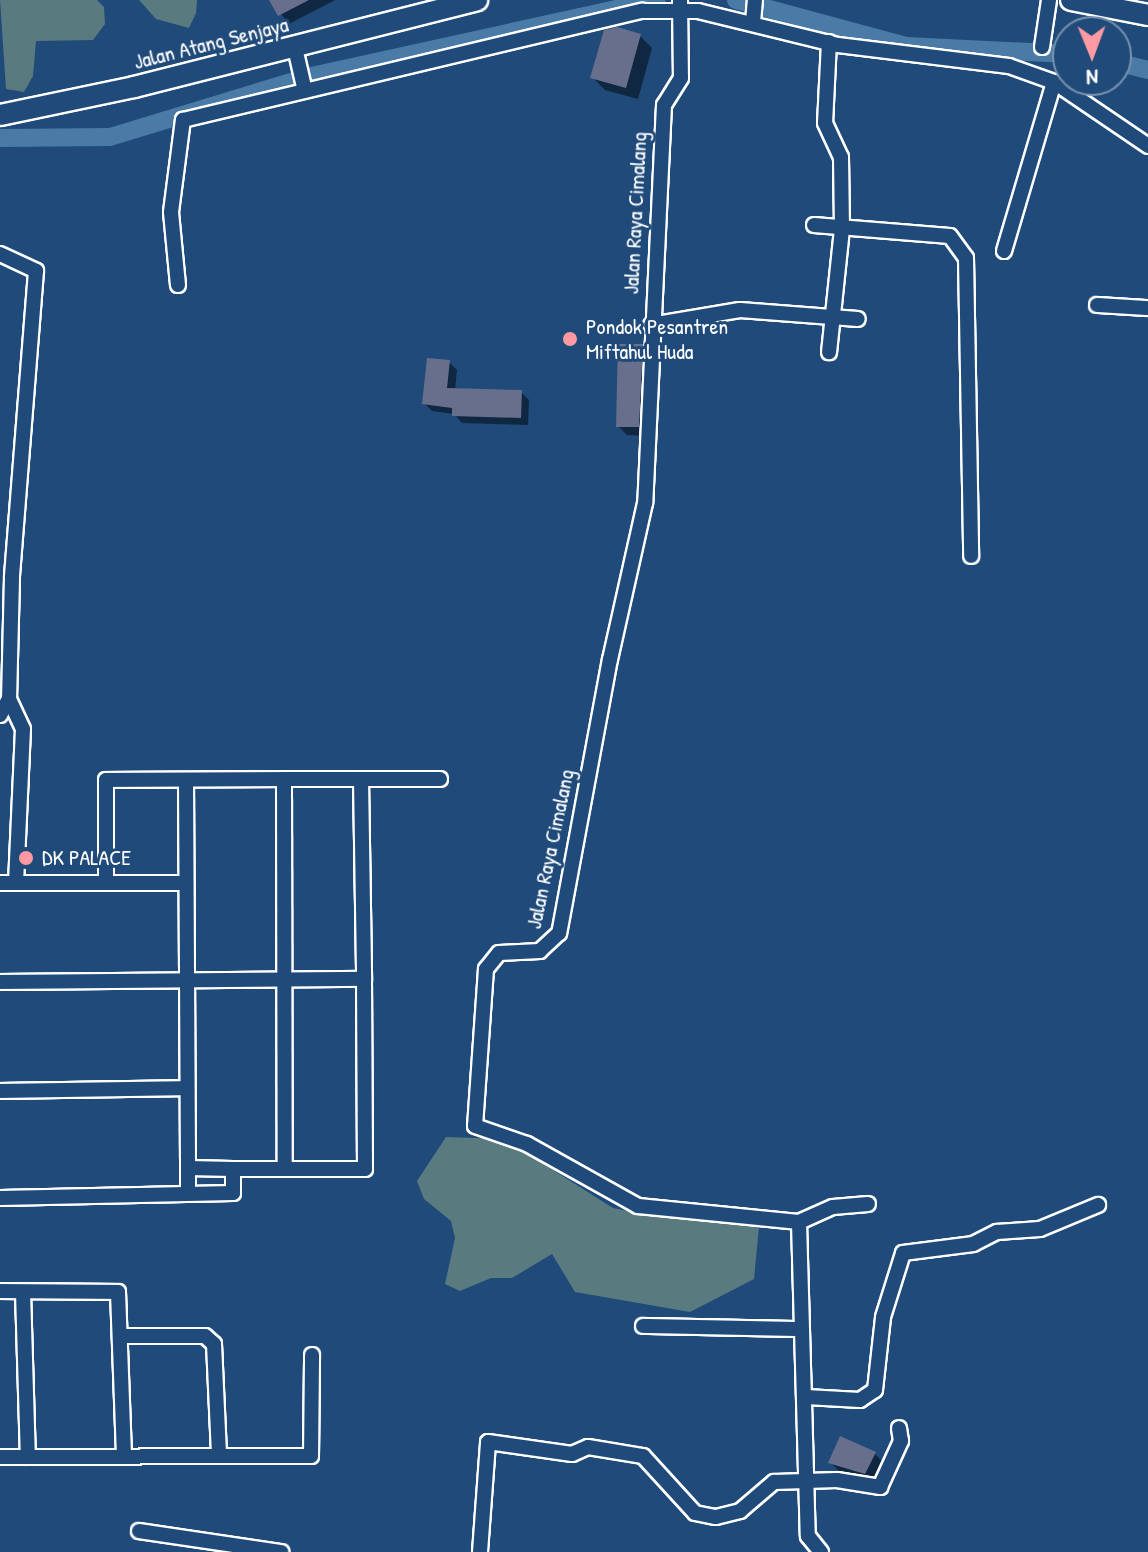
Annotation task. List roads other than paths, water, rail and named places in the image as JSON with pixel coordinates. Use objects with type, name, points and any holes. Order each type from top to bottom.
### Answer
[{"type":"main road","name":"Jalan Atang Senjaya","points":[[0,115],[296,52],[477,0]]},
{"type":"main road","points":[[1071,0],[1148,15]]},
{"type":"street","points":[[1042,47],[1049,0]]},
{"type":"street","points":[[753,22],[754,3]]},
{"type":"street","points":[[178,285],[171,212],[179,125],[189,117],[303,84],[623,14],[680,5],[829,42],[966,58],[1037,70],[1052,81]]},
{"type":"street","name":"Jalan Raya Cimalang","points":[[680,5],[681,78],[664,105],[651,325],[645,503],[610,659],[559,933],[540,951],[499,953],[488,961],[475,1126],[527,1144],[638,1206],[799,1222]]},
{"type":"street","points":[[829,42],[825,123],[841,157],[842,229],[829,352]]},
{"type":"street","points":[[296,52],[303,84]]},
{"type":"street","points":[[1004,251],[1052,89]]},
{"type":"street","points":[[1075,96],[1148,146]]},
{"type":"street","points":[[814,225],[950,236],[966,258],[971,556]]},
{"type":"street","points":[[0,254],[27,263],[36,271],[12,578],[9,699],[23,729],[16,883]]},
{"type":"street","points":[[1097,305],[1148,308]]},
{"type":"street","points":[[651,325],[740,310],[858,319]]},
{"type":"street","points":[[0,715],[9,699]]},
{"type":"street","points":[[284,779],[285,1169]]},
{"type":"street","points":[[188,1168],[365,1169],[361,779]]},
{"type":"street","points":[[106,883],[106,780],[440,779]]},
{"type":"street","points":[[186,780],[188,1193]]},
{"type":"street","points":[[0,883],[186,883]]},
{"type":"street","points":[[0,982],[364,979]]},
{"type":"street","points":[[0,1091],[187,1088]]},
{"type":"street","points":[[0,1198],[233,1193],[233,1169]]},
{"type":"street","points":[[821,1552],[808,1536],[809,1482],[799,1222],[833,1207],[868,1204]]},
{"type":"street","points":[[806,1397],[860,1400],[875,1390],[883,1317],[903,1253],[973,1244],[997,1232],[1040,1229],[1098,1205]]},
{"type":"street","points":[[0,1291],[118,1292],[124,1455]]},
{"type":"street","points":[[23,1292],[28,1457]]},
{"type":"street","points":[[643,1326],[801,1329]]},
{"type":"street","points":[[120,1336],[205,1336],[214,1344],[219,1455]]},
{"type":"street","points":[[0,1457],[311,1456],[312,1355]]},
{"type":"street","points":[[480,1552],[488,1442],[572,1454],[588,1447],[643,1456],[700,1515],[740,1511],[768,1484],[809,1482],[880,1487],[901,1441],[899,1428]]},
{"type":"street","points":[[139,1531],[281,1552]]},
{"type":"waterway","points":[[0,138],[110,137],[307,77],[657,0]]},
{"type":"waterway","points":[[736,0],[906,46],[1052,53]]},
{"type":"waterway","points":[[1132,66],[1148,70]]},
{"type":"place","name":"Pondok Pesantren Miftahul Huda","points":[[570,339]]},
{"type":"place","name":"DK PALACE","points":[[26,858]]}]
